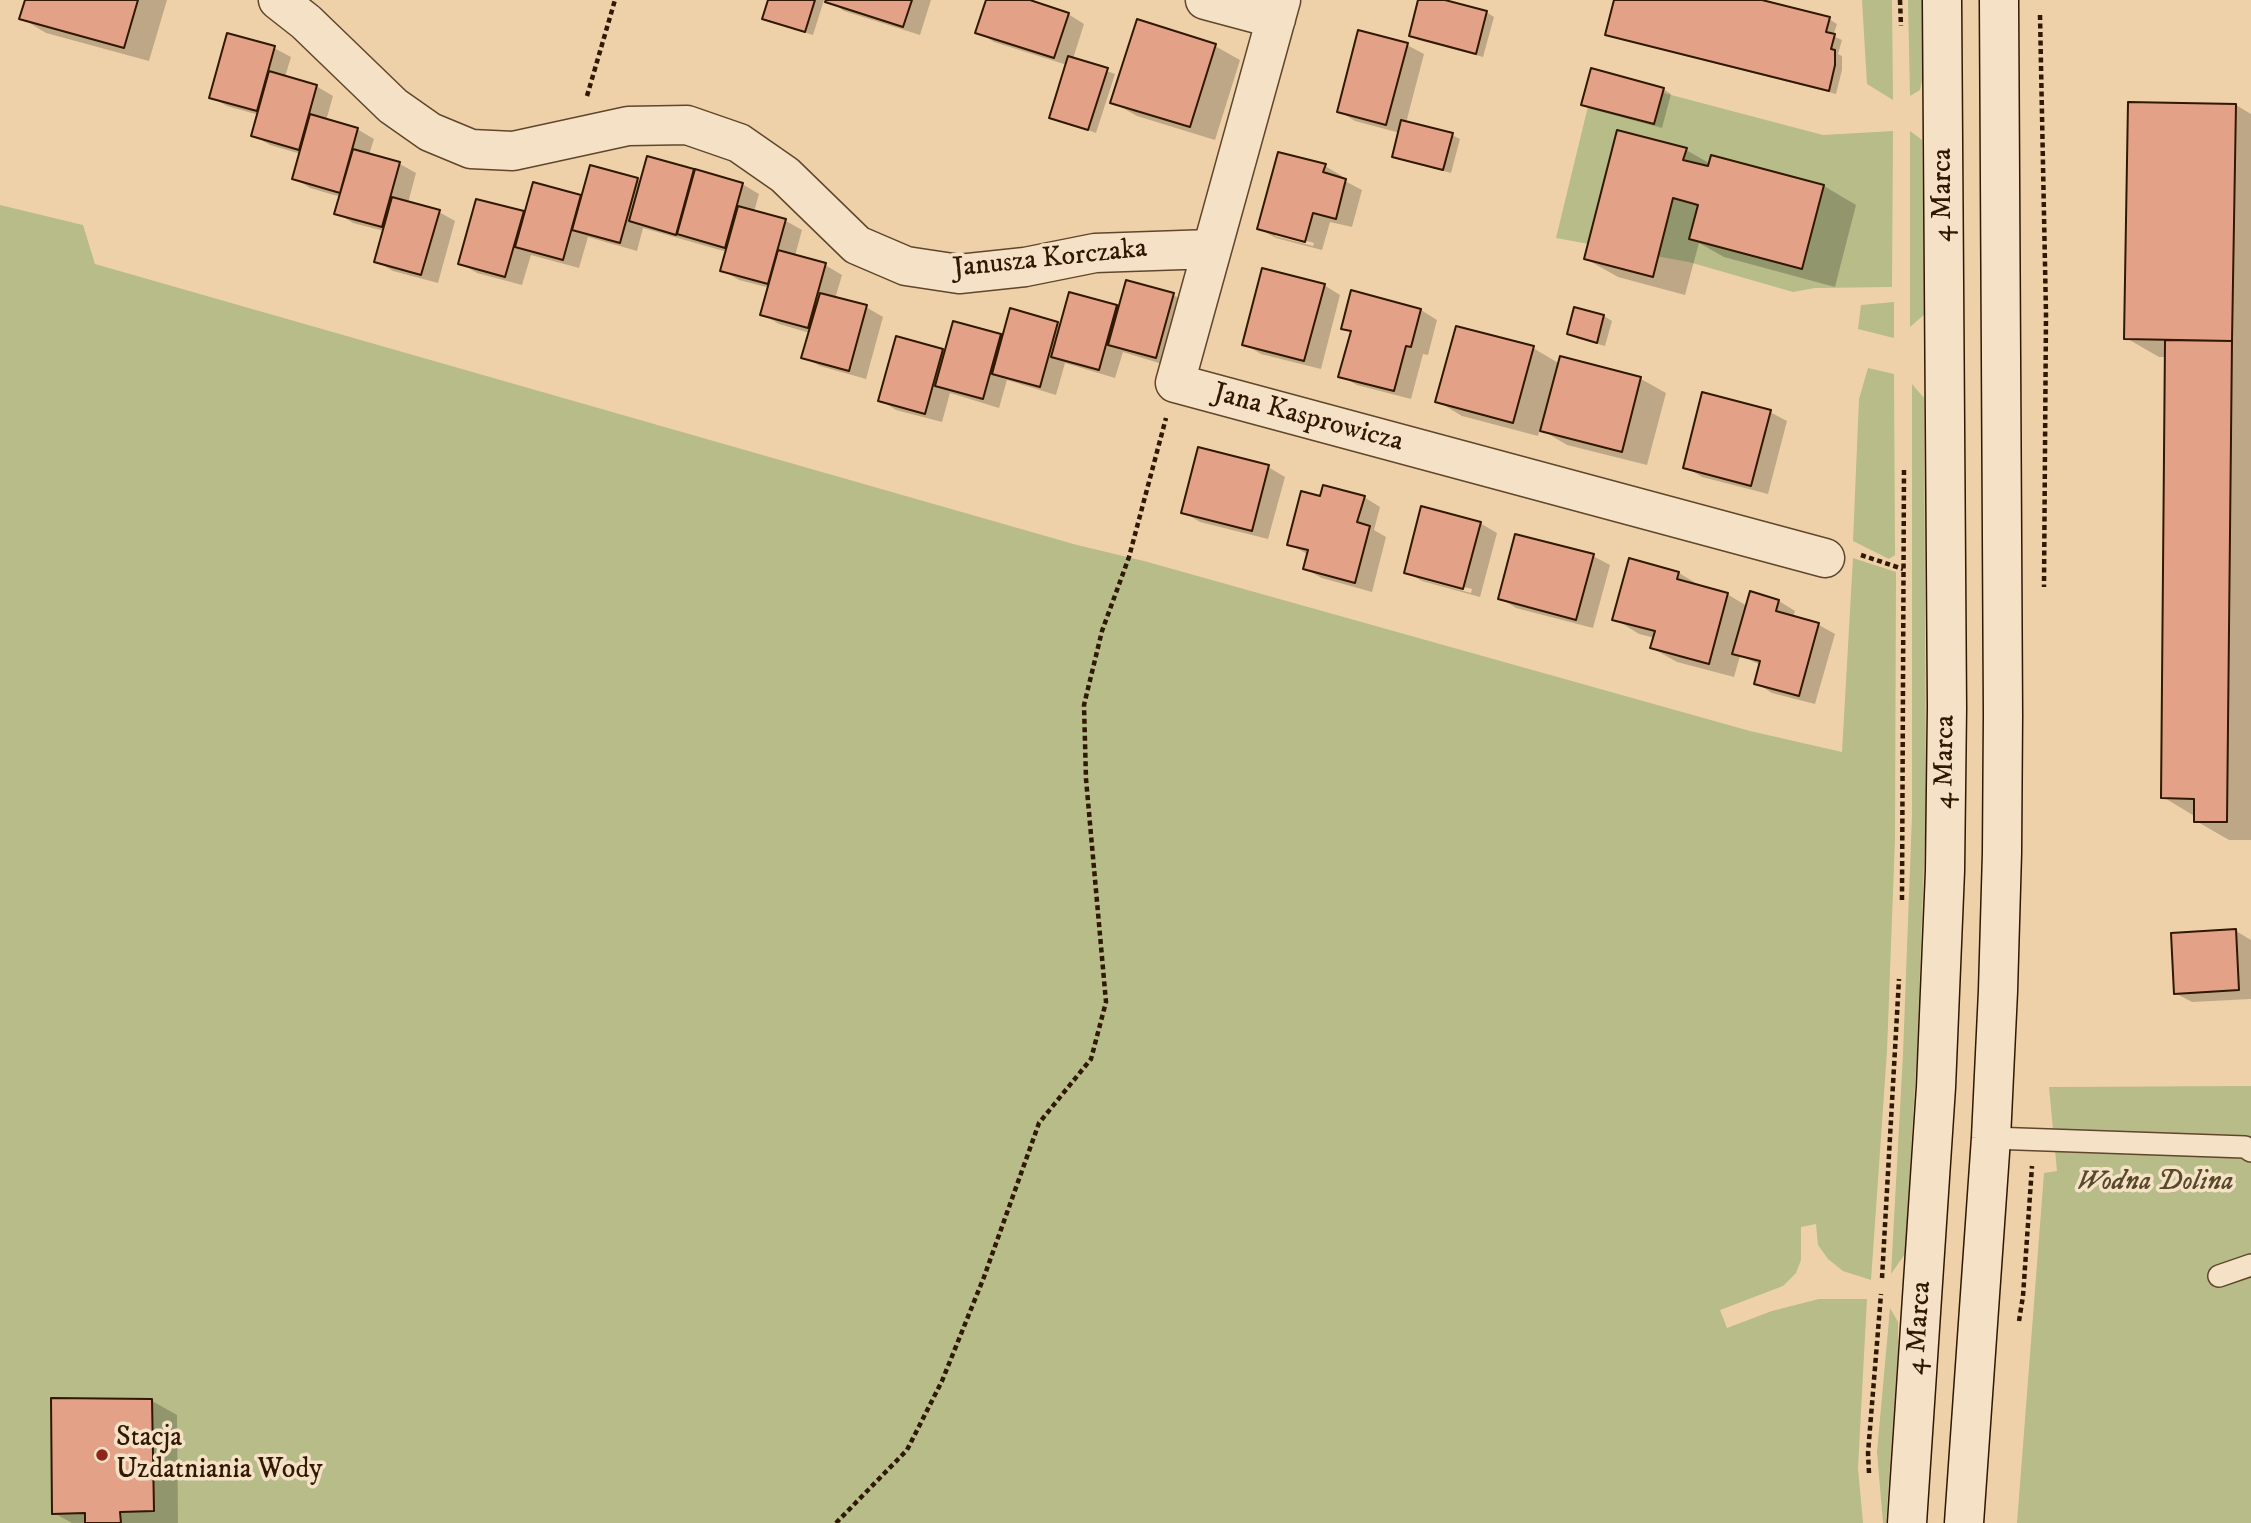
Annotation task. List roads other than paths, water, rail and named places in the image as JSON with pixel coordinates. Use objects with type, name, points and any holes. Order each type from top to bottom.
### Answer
[{"type":"main road","name":"Janusza Korczaka","points":[[278,0],[306,22],[393,106],[430,132],[471,149],[513,151],[628,125],[687,125],[739,143],[785,175],[857,245],[906,266],[959,274],[1025,267],[1095,253],[1211,249]]},
{"type":"main road","points":[[1205,0],[1278,10]]},
{"type":"main road","name":"4 Marca","points":[[1907,1523],[1937,1059],[1945,844],[1947,707],[1942,0]]},
{"type":"main road","name":"4 Marca","points":[[1964,1523],[1991,1138],[1998,991],[2003,739],[1999,0]]},
{"type":"main road","name":"Jana Kasprowicza","points":[[1278,10],[1175,383],[1825,558]]},
{"type":"lane","points":[[1991,1138],[2245,1147],[2251,1151]]},
{"type":"lane","points":[[2218,1276],[2251,1265]]},
{"type":"place","name":"Stacja Uzdatniania Wody","points":[[102,1455]]},
{"type":"park label","name":"Wodna Dolina","points":[[2155,1183]]}]
